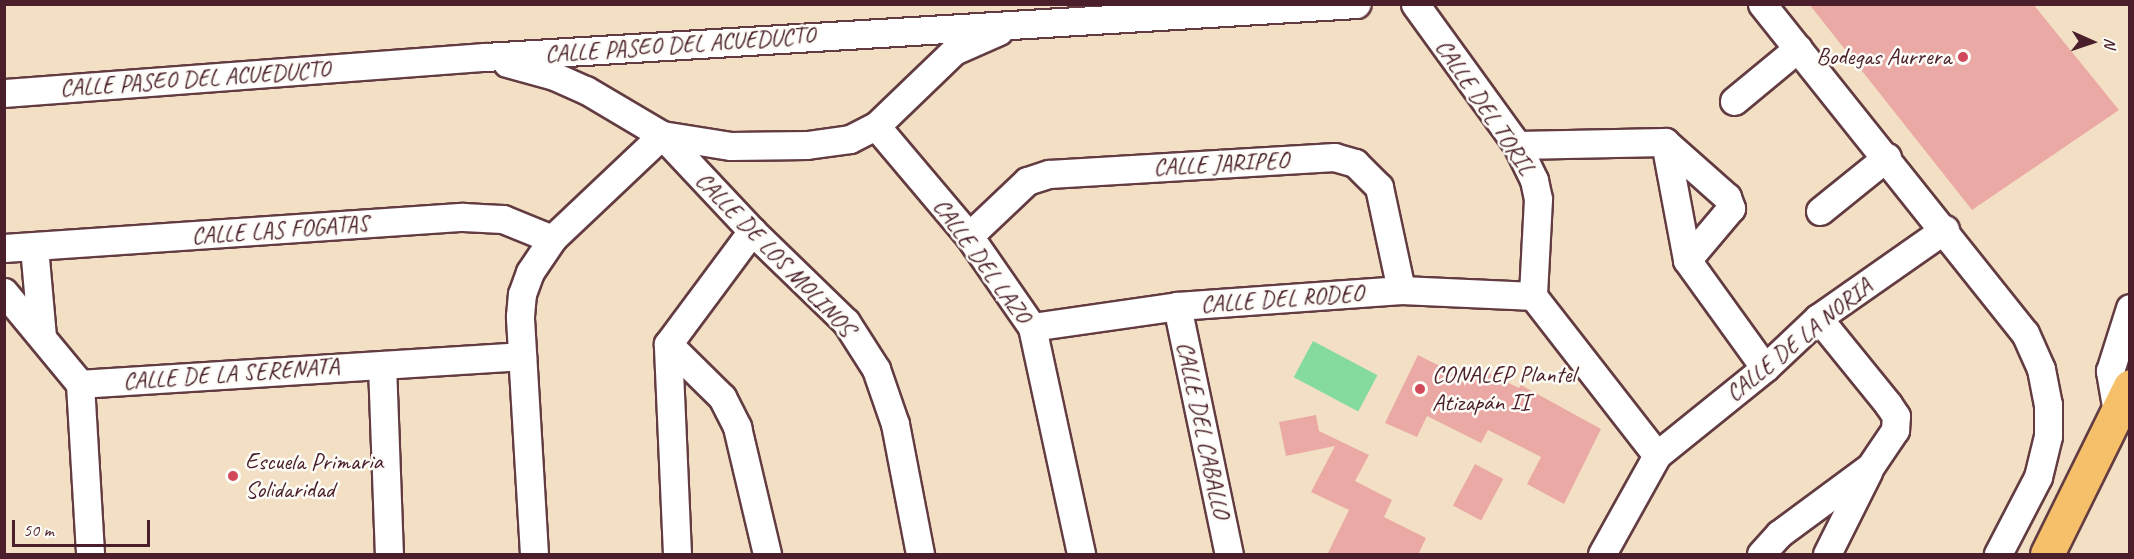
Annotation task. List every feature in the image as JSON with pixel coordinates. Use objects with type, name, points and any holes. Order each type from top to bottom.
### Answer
[{"type":"main road","points":[[2048,555],[2123,399]]},
{"type":"street","name":"CALLE PASEO DEL ACUEDUCTO","points":[[4,93],[485,57],[539,62],[1014,24],[1356,4]]},
{"type":"street","name":"CALLE DEL TORIL","points":[[1415,4],[1517,146],[1534,180],[1538,199],[1533,296]]},
{"type":"street","points":[[1762,4],[1945,229],[2025,333],[2041,369],[2048,404],[2048,436],[2038,477],[1998,555]]},
{"type":"street","name":"CALLE DE LOS MOLINOS","points":[[662,135],[731,146],[807,145],[850,139],[876,126],[954,51],[1014,24]]},
{"type":"street","points":[[1734,101],[1798,48]]},
{"type":"street","name":"CALLE DE LOS MOLINOS","points":[[539,62],[662,135],[752,231],[846,322],[876,369],[895,424],[920,555]]},
{"type":"street","name":"CALLE DEL LAZO","points":[[876,126],[969,236],[1032,327],[1081,555]]},
{"type":"street","points":[[534,555],[522,356],[522,294],[530,272],[552,239],[662,135]]},
{"type":"street","points":[[1517,146],[1665,142],[1727,197],[1731,208],[1687,260]]},
{"type":"street","points":[[1665,142],[1687,260],[1765,368]]},
{"type":"street","name":"CALLE JARIPEO","points":[[969,236],[1027,181],[1049,174],[1334,157],[1355,163],[1378,187],[1401,290]]},
{"type":"street","points":[[1820,211],[1887,157]]},
{"type":"street","name":"CALLE LAS FOGATAS","points":[[4,248],[463,217],[503,219],[552,239]]},
{"type":"street","name":"CALLE DE LA NORIA","points":[[1656,455],[1765,368],[1818,318],[1945,229]]},
{"type":"street","points":[[677,555],[668,344],[752,231]]},
{"type":"street","points":[[34,247],[42,336]]},
{"type":"street","name":"CALLE DEL RODEO","points":[[1032,327],[1177,306],[1401,290],[1533,296]]},
{"type":"street","points":[[4,292],[80,384],[90,555]]},
{"type":"street","points":[[1533,296],[1656,455],[1602,555]]},
{"type":"street","name":"CALLE DEL CABALLO","points":[[1177,306],[1229,555]]},
{"type":"street","points":[[2123,399],[2110,371],[2130,308]]},
{"type":"street","points":[[1818,318],[1896,416],[1895,430],[1870,467],[1827,555]]},
{"type":"street","points":[[668,344],[722,397],[737,427],[767,555]]},
{"type":"street","name":"CALLE DE LA SERENATA","points":[[80,384],[522,356]]},
{"type":"street","points":[[382,365],[389,555]]},
{"type":"street","points":[[1761,555],[1779,534],[1870,467]]},
{"type":"green space","points":[[1313,341],[1377,375],[1358,411],[1294,377]]},
{"type":"building","name":"Bodegas Aurrera","points":[[1809,4],[2033,4],[2119,110],[1972,210]]},
{"type":"building","points":[[1418,355],[1467,380],[1474,366],[1519,388],[1521,385],[1601,429],[1564,504],[1527,484],[1541,457],[1488,430],[1481,443],[1427,416],[1417,437],[1385,423]]},
{"type":"building","points":[[1316,415],[1319,431],[1369,455],[1355,481],[1392,500],[1384,517],[1426,538],[1418,555],[1327,555],[1349,510],[1311,492],[1335,446],[1286,456],[1279,422]]},
{"type":"building","points":[[1475,464],[1503,479],[1481,521],[1453,505]]},
{"type":"place","name":"Bodegas Aurrera","points":[[1963,57]]},
{"type":"place","name":"CONALEP Plantel Atizapán II","points":[[1420,389]]},
{"type":"place","name":"Escuela Primaria Solidaridad","points":[[233,476]]}]
